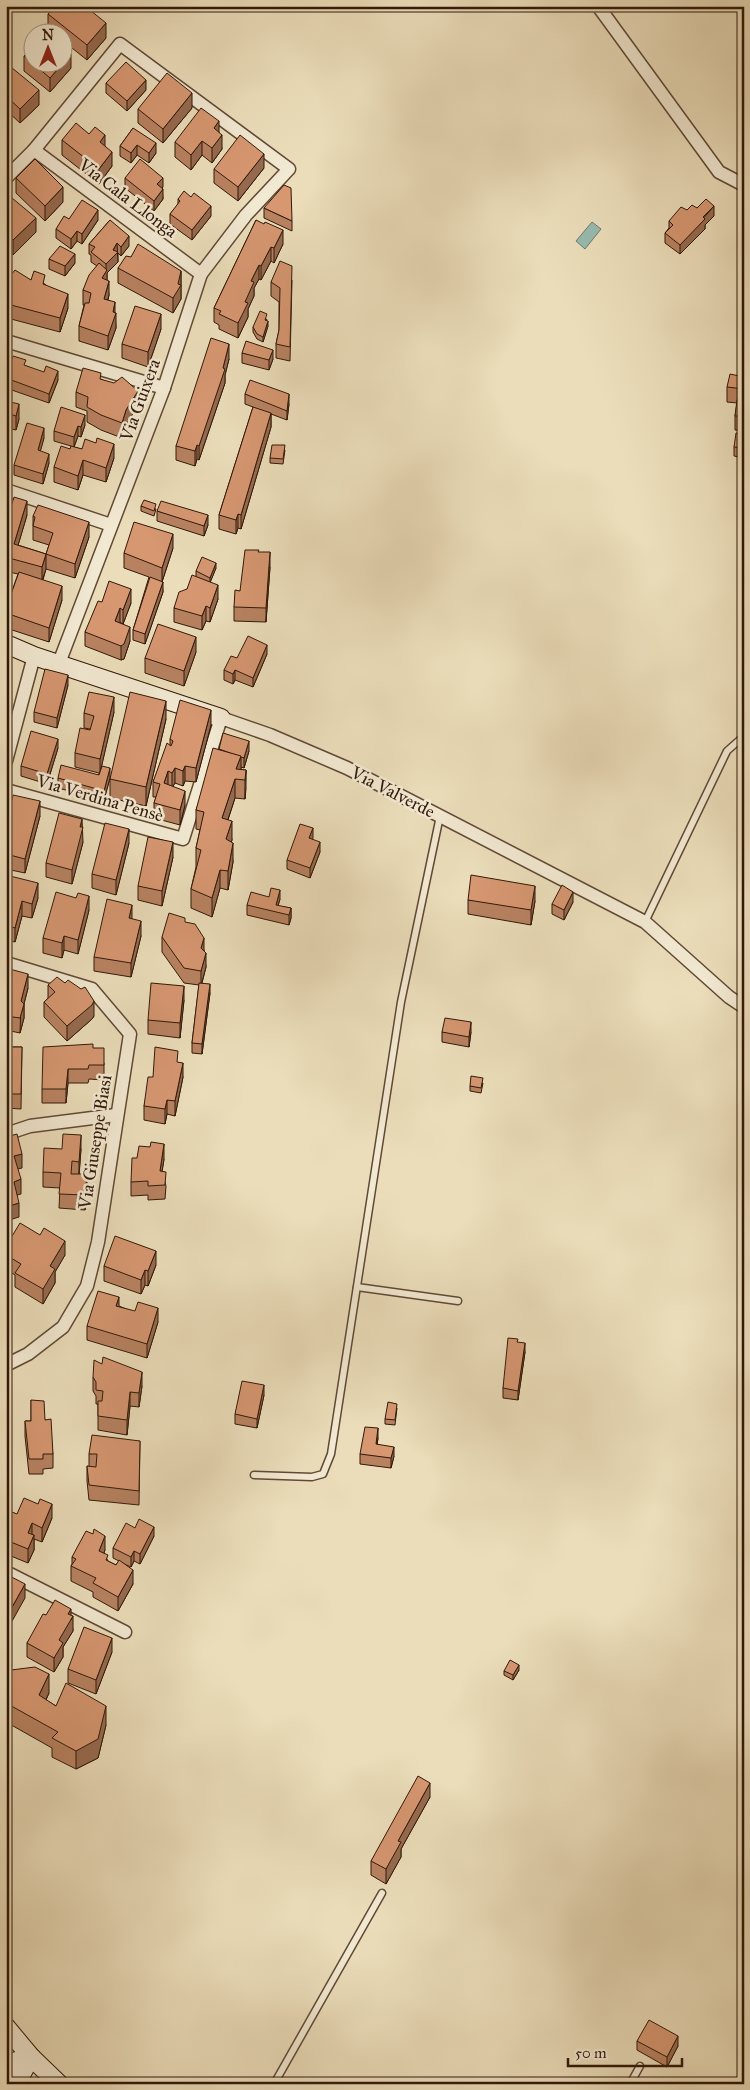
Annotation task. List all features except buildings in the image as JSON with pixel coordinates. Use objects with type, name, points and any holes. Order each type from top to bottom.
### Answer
[{"type":"street","points":[[598,6],[719,172],[744,185]]},
{"type":"street","name":"Via Guixera","points":[[34,150],[120,44],[289,169],[246,215],[202,274],[164,388],[58,664]]},
{"type":"street","points":[[6,178],[34,150]]},
{"type":"street","name":"Via Cala Llonga","points":[[34,150],[202,274]]},
{"type":"street","points":[[6,341],[164,388]]},
{"type":"street","points":[[6,490],[111,525]]},
{"type":"street","name":"Via Valverde","points":[[6,644],[34,656],[270,735],[347,768],[644,922],[729,997],[744,1007]]},
{"type":"street","points":[[6,761],[8,746],[34,656]]},
{"type":"street","name":"Via Verdina Pensè","points":[[6,790],[183,839],[221,718]]},
{"type":"street","name":"Via Giuseppe Biasi","points":[[6,963],[92,989],[130,1034],[116,1115],[98,1242],[87,1286],[63,1327],[28,1354],[6,1365]]},
{"type":"street","points":[[6,1134],[30,1126],[116,1115]]},
{"type":"street","points":[[6,1572],[125,1632]]},
{"type":"street","points":[[6,2027],[31,2057],[59,2084]]},
{"type":"street","points":[[6,2043],[31,2057]]},
{"type":"street","points":[[6,2067],[10,2063],[31,2057]]},
{"type":"street","points":[[16,2084],[31,2057]]},
{"type":"lane","points":[[644,922],[727,751],[744,736]]},
{"type":"lane","points":[[254,1475],[312,1477],[323,1474],[331,1454],[401,1002],[440,816]]},
{"type":"lane","points":[[357,1287],[458,1301]]},
{"type":"lane","points":[[274,2084],[382,1893]]},
{"type":"lane","points":[[630,2084],[640,2066]]},
{"type":"water","points":[[592,222],[601,229],[585,249],[576,241]]}]
